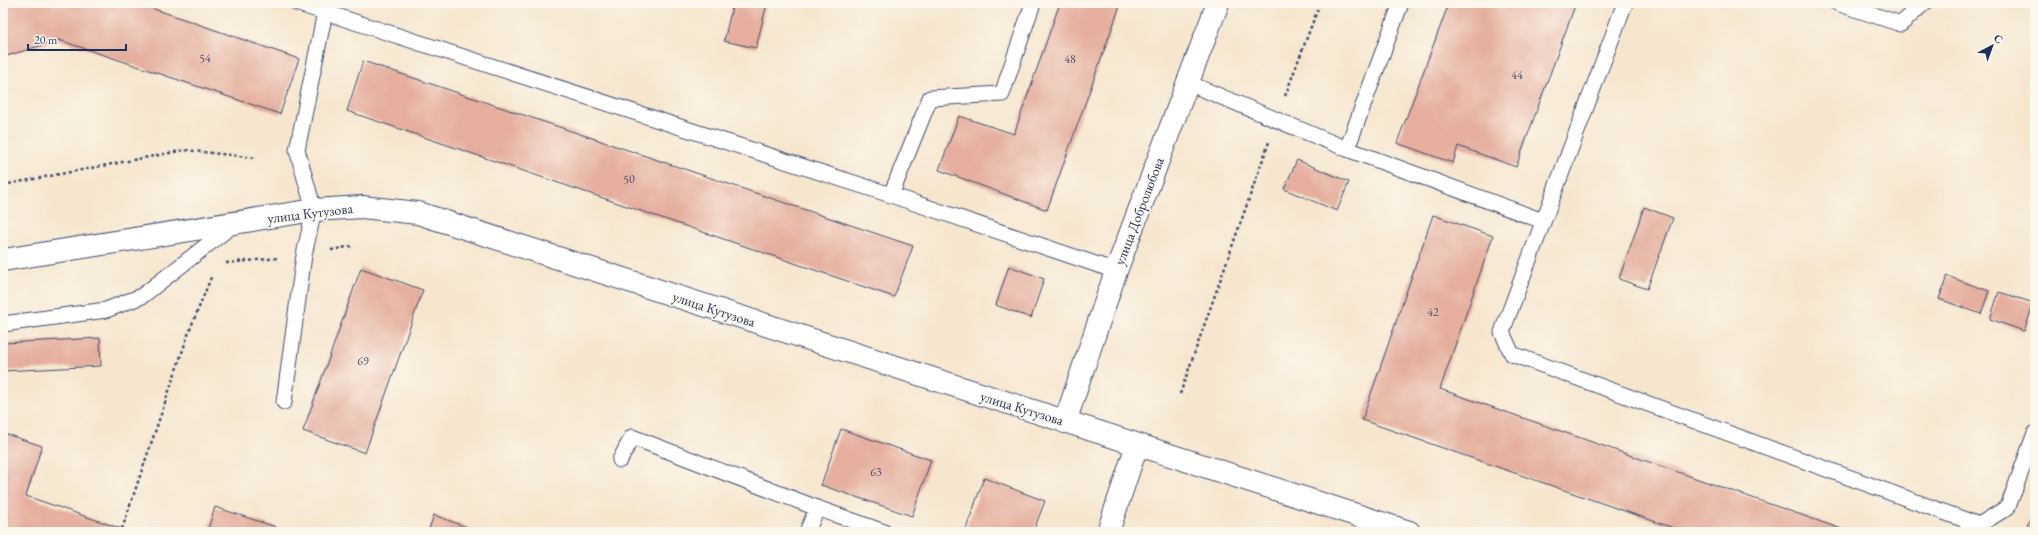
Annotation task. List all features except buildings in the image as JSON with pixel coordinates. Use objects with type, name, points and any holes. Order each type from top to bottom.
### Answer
[{"type":"street","name":"улица Добролюбова","points":[[1065,422],[1116,271],[1218,3]]},
{"type":"street","name":"улица Кутузова","points":[[3,260],[314,210],[362,207],[418,213],[1409,532]]},
{"type":"street","points":[[1108,532],[1137,445]]},
{"type":"lane","points":[[296,3],[890,194],[1116,271]]},
{"type":"lane","points":[[890,194],[930,98],[1002,94],[1033,3]]},
{"type":"lane","points":[[1347,148],[1401,3]]},
{"type":"lane","points":[[1625,3],[1502,332],[1512,354],[1979,525],[2008,507],[2035,433]]},
{"type":"lane","points":[[1837,3],[1901,24],[1924,3]]},
{"type":"lane","points":[[284,402],[304,255],[314,210],[297,150],[325,12]]},
{"type":"lane","points":[[1188,83],[1347,148],[1543,221]]},
{"type":"lane","points":[[3,324],[106,310],[142,296],[234,224]]},
{"type":"lane","points":[[620,460],[632,437],[884,532]]},
{"type":"lane","points":[[807,532],[817,508]]},
{"type":"path","points":[[1180,394],[1276,120],[1320,3]]},
{"type":"path","points":[[3,185],[185,150],[256,158]]},
{"type":"path","points":[[223,264],[304,255],[353,246]]},
{"type":"path","points":[[122,529],[186,340],[213,271]]}]
